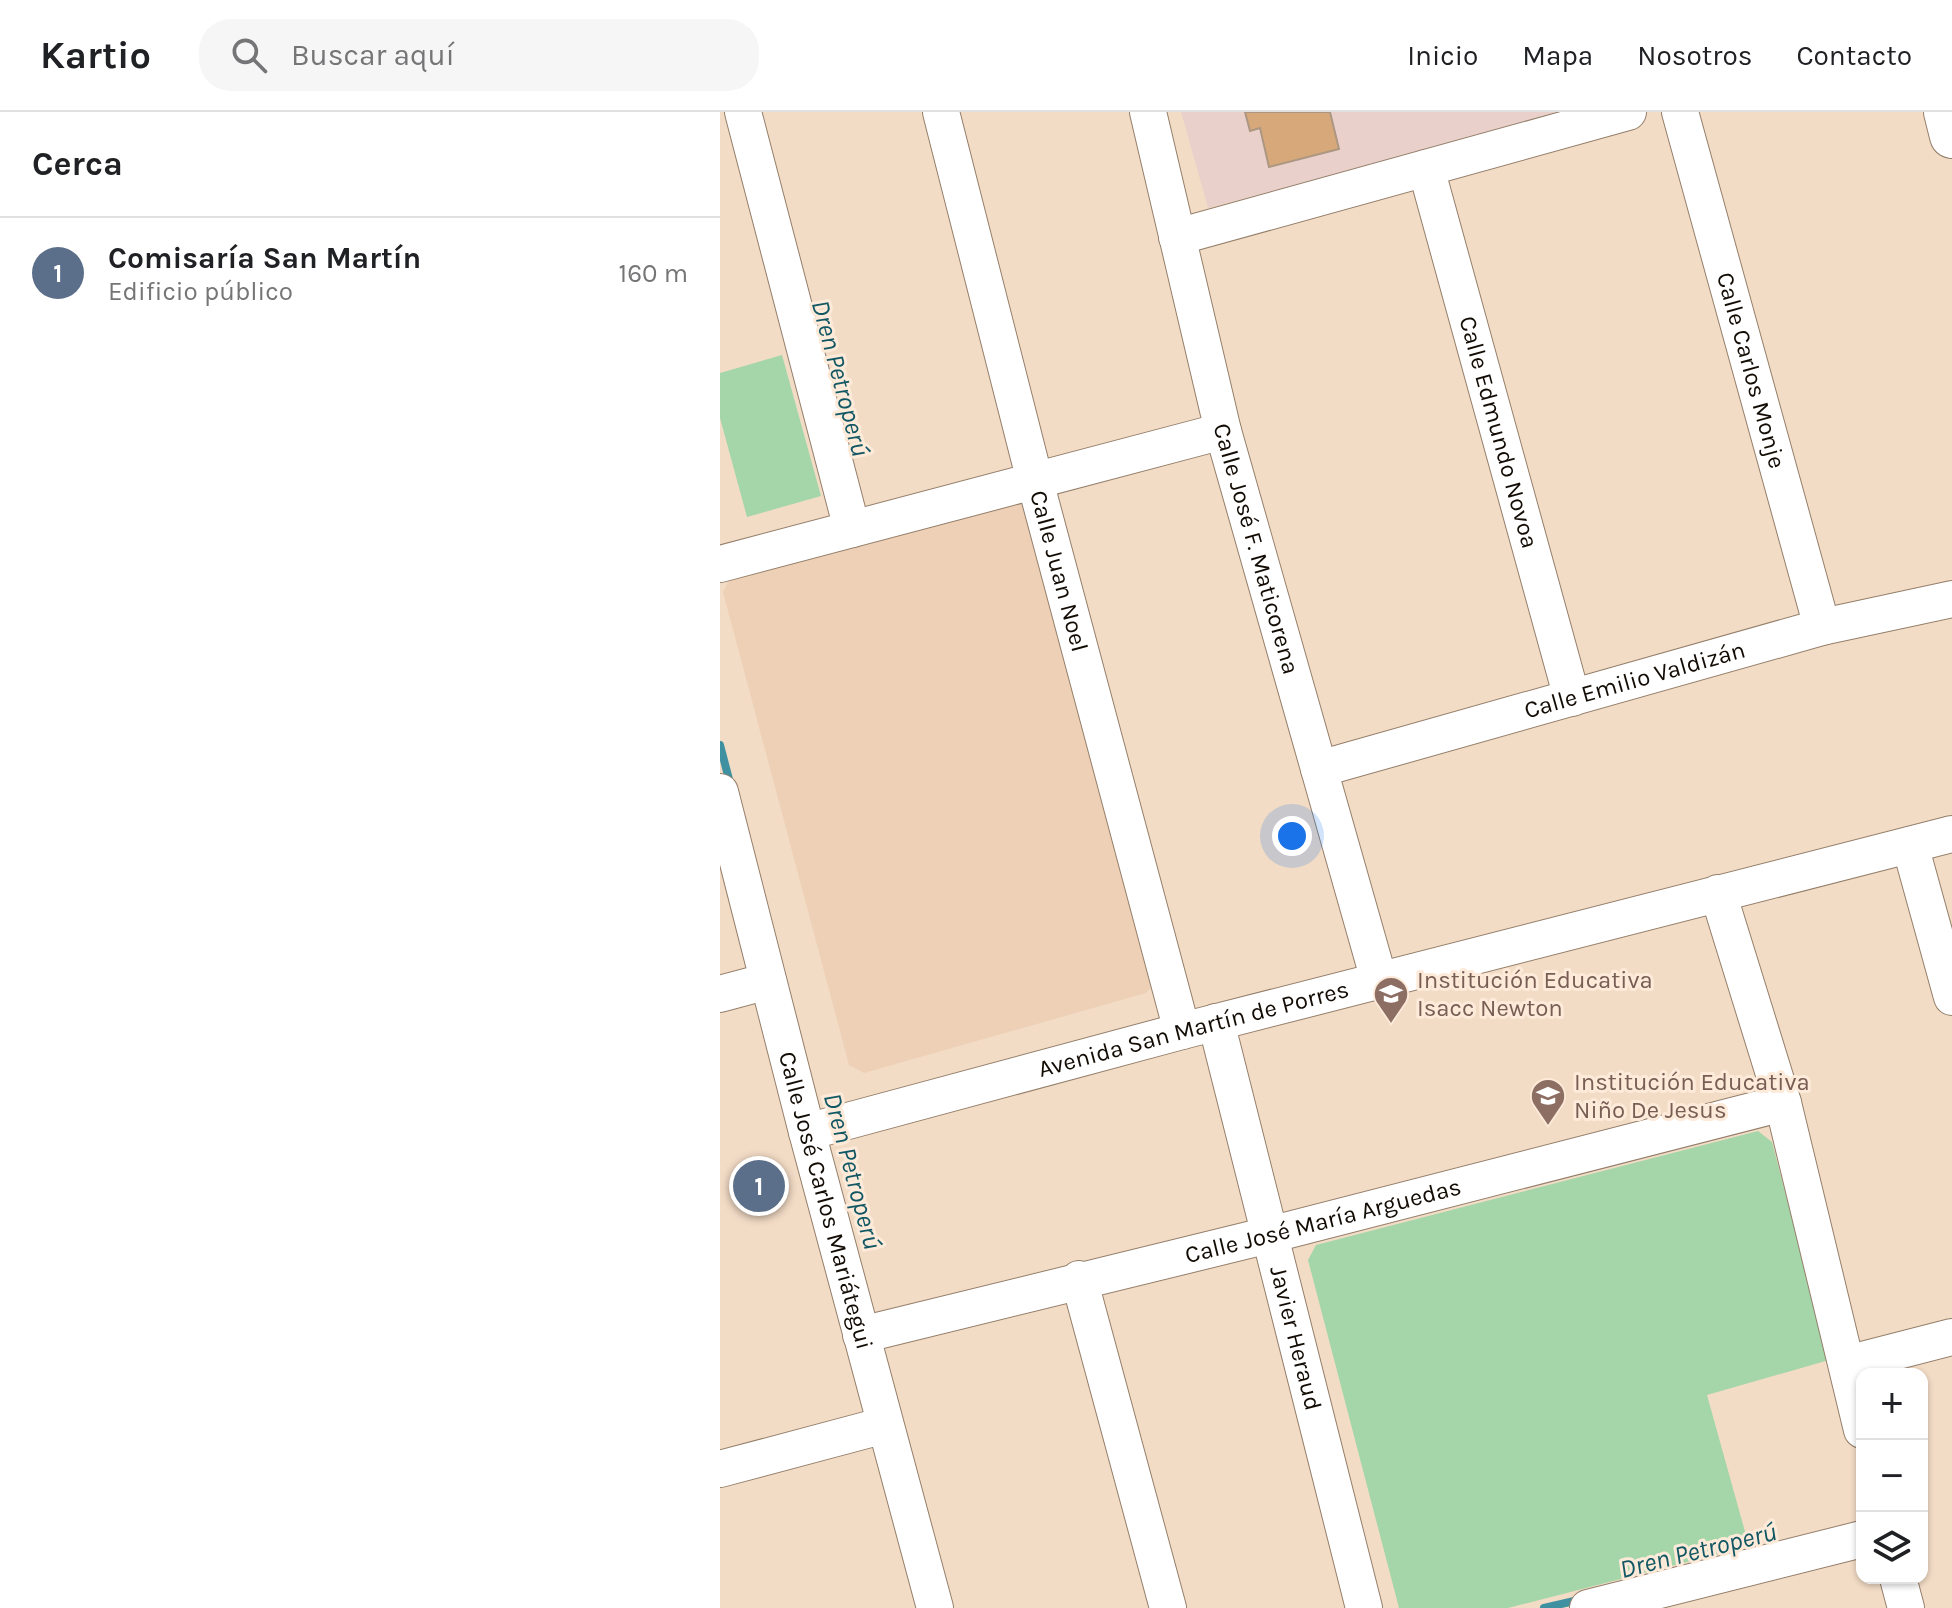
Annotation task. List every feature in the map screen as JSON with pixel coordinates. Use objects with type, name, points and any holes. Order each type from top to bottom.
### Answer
[{"type":"main road","points":[[1946,112],[1952,136]]},
{"type":"street","points":[[743,112],[852,529]]},
{"type":"street","name":"Calle Juan Noel","points":[[941,112],[1035,481],[1199,1027]]},
{"type":"street","name":"Calle José F. Maticorena","points":[[1148,112],[1223,431],[1379,980]]},
{"type":"street","points":[[1177,237],[1628,112]]},
{"type":"street","name":"Calle Carlos Monje","points":[[1680,112],[1822,627]]},
{"type":"street","name":"Calle Edmundo Novoa","points":[[1426,168],[1572,698]]},
{"type":"street","points":[[720,564],[1223,431]]},
{"type":"street","name":"Calle Emilio Valdizán","points":[[1319,769],[1822,627],[1952,599]]},
{"type":"street","name":"Calle José Carlos Mariátegui","points":[[720,792],[807,1132],[935,1608]]},
{"type":"street","name":"Avenida San Martín de Porres","points":[[807,1132],[1379,980],[1952,834]]},
{"type":"street","points":[[1910,845],[1952,997]]},
{"type":"street","points":[[1718,893],[1783,1103],[1856,1404]]},
{"type":"street","points":[[720,994],[768,981]]},
{"type":"street","name":"Javier Heraud","points":[[1199,1027],[1269,1235],[1364,1608]]},
{"type":"street","name":"Calle José María Arguedas","points":[[861,1335],[1079,1279],[1269,1235],[1783,1103]]},
{"type":"street","points":[[1079,1279],[1168,1608]]},
{"type":"street","points":[[1847,1364],[1952,1337]]},
{"type":"street","points":[[720,1469],[885,1425]]},
{"type":"street","points":[[1588,1608],[1856,1541]]},
{"type":"street","points":[[1900,1584],[1906,1608]]},
{"type":"shaded area","points":[[1181,112],[1579,112],[1208,208]]},
{"type":"shaded area","points":[[1021,500],[1030,504],[1155,983],[1146,993],[864,1073],[849,1065],[723,592],[729,580]]},
{"type":"green space","points":[[782,355],[821,496],[747,517],[720,418],[720,373]]},
{"type":"green space","points":[[1758,1131],[1772,1142],[1829,1360],[1707,1395],[1749,1546],[1508,1608],[1399,1608],[1308,1260],[1316,1245]]},
{"type":"building","points":[[1245,112],[1330,112],[1339,149],[1269,167],[1260,128],[1250,131]]},
{"type":"waterway","name":"Dren Petroperú","points":[[720,745],[731,787]]},
{"type":"waterway","name":"Dren Petroperú","points":[[1544,1608],[1583,1599]]},
{"type":"place","name":"Institución Educativa Isacc Newton","points":[[1391,1025]]},
{"type":"place","name":"Institución Educativa Niño De Jesus","points":[[1548,1127]]},
{"type":"place","name":"Comisaría San Martín","points":[[759,1186]]}]
